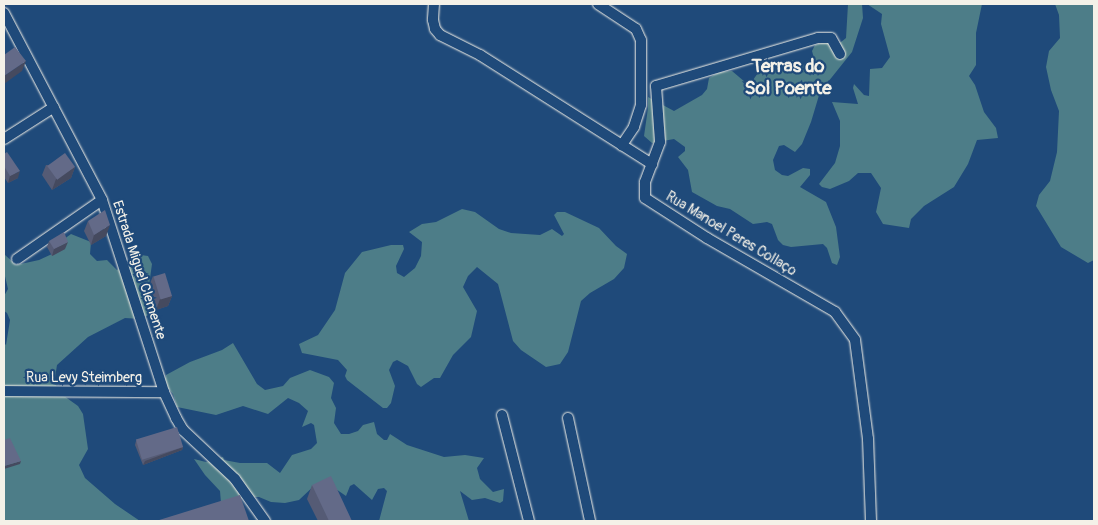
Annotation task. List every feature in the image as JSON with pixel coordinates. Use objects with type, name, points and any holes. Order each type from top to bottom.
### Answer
[{"type":"street","points":[[434,4],[433,20],[435,29],[440,35],[480,55],[652,164]]},
{"type":"street","points":[[598,4],[636,29],[641,40],[641,105],[634,127],[622,145]]},
{"type":"street","name":"Estrada Miguel Clemente","points":[[4,13],[102,200],[164,392],[183,430],[235,479],[265,521]]},
{"type":"street","name":"Rua Manoel Peres Collaço","points":[[840,54],[830,38],[818,38],[656,86],[660,142],[646,182],[645,198],[707,238],[835,312],[855,340],[868,439],[871,521]]},
{"type":"street","points":[[4,140],[54,107]]},
{"type":"street","points":[[17,259],[102,200]]},
{"type":"street","name":"Rua Levy Steimberg","points":[[4,391],[164,392]]},
{"type":"street","points":[[502,415],[529,521]]},
{"type":"street","points":[[568,418],[590,521]]},
{"type":"green space","points":[[848,4],[862,4],[863,18],[852,52],[820,92],[802,144],[795,152],[784,145],[779,146],[773,160],[775,170],[782,175],[788,176],[803,168],[810,169],[810,175],[800,187],[826,202],[836,227],[840,257],[837,265],[832,263],[827,248],[823,244],[791,247],[783,245],[778,240],[772,224],[767,222],[753,224],[730,209],[717,206],[692,192],[688,170],[678,157],[685,151],[685,147],[674,139],[652,143],[644,136],[648,97],[674,111],[702,95],[707,89],[709,78],[719,72],[732,71],[745,82],[753,80],[760,70],[787,61],[794,60],[804,65],[811,65],[815,62],[812,51],[815,45],[825,42],[841,42],[846,38]]},
{"type":"green space","points":[[867,4],[982,4],[976,33],[976,65],[969,76],[975,85],[984,112],[996,128],[998,138],[977,140],[968,164],[954,187],[924,206],[911,219],[909,228],[883,224],[876,212],[881,188],[871,173],[858,173],[849,181],[830,189],[819,184],[835,163],[840,146],[840,121],[832,102],[858,104],[853,88],[854,84],[864,95],[869,96],[870,69],[882,68],[890,57],[881,24],[882,14]]},
{"type":"green space","points":[[1055,4],[1094,4],[1094,260],[1088,263],[1061,247],[1036,206],[1039,195],[1050,181],[1057,152],[1059,111],[1051,90],[1046,67],[1049,51],[1060,38],[1059,15]]},
{"type":"green space","points":[[462,209],[475,212],[499,229],[511,233],[540,235],[552,229],[562,236],[564,234],[554,215],[557,212],[565,212],[599,228],[616,246],[627,254],[624,268],[614,279],[590,293],[581,301],[568,352],[560,364],[546,367],[521,350],[513,341],[498,284],[477,267],[468,276],[463,287],[477,311],[471,337],[453,355],[440,378],[434,378],[421,387],[417,384],[408,366],[397,360],[393,362],[389,370],[395,386],[391,403],[387,408],[383,408],[347,380],[345,376],[347,370],[338,360],[302,353],[299,344],[318,335],[335,310],[345,273],[362,252],[391,245],[403,245],[404,249],[396,266],[397,273],[404,277],[415,268],[421,256],[422,242],[409,232],[422,224],[436,222]]},
{"type":"green space","points":[[71,234],[91,242],[90,254],[97,261],[107,260],[117,270],[141,255],[148,256],[152,264],[146,307],[153,312],[141,319],[125,318],[88,337],[57,365],[55,378],[57,391],[78,406],[83,414],[88,449],[79,465],[85,478],[115,504],[140,521],[4,521],[4,343],[6,345],[10,320],[4,311],[4,296],[8,289],[4,272],[4,254],[16,265],[39,260],[52,254],[60,242]]},
{"type":"green space","points":[[233,343],[257,384],[265,390],[283,386],[290,378],[310,370],[329,377],[334,383],[331,398],[336,408],[334,423],[341,434],[358,431],[363,425],[374,422],[377,434],[384,440],[387,440],[390,434],[407,445],[444,457],[465,455],[484,458],[477,468],[480,479],[493,492],[504,489],[503,501],[500,503],[485,498],[472,500],[460,491],[469,521],[379,521],[387,491],[384,488],[378,489],[372,500],[354,484],[350,486],[346,496],[330,485],[317,483],[299,500],[285,503],[271,502],[259,497],[245,497],[232,503],[221,503],[220,491],[205,475],[194,459],[206,462],[223,457],[224,460],[240,463],[267,463],[280,473],[292,455],[311,449],[317,443],[314,425],[311,423],[302,427],[308,411],[299,403],[288,398],[268,414],[243,406],[216,415],[177,407],[173,394],[164,383],[166,375],[190,362],[222,350]]},
{"type":"building","points":[[15,47],[26,61],[4,76],[4,55]]},
{"type":"building","points":[[7,152],[20,171],[10,176],[4,166],[4,154]]},
{"type":"building","points":[[65,153],[75,167],[57,180],[47,166]]},
{"type":"building","points":[[105,210],[110,225],[94,235],[88,221]]},
{"type":"building","points":[[64,232],[68,242],[54,249],[49,241]]},
{"type":"building","points":[[165,273],[172,296],[161,299],[154,277]]},
{"type":"building","points":[[177,427],[183,447],[142,460],[136,440]]},
{"type":"building","points":[[10,438],[21,461],[4,466],[4,440]]},
{"type":"building","points":[[331,476],[352,521],[329,521],[312,485]]},
{"type":"building","points":[[240,495],[249,521],[156,521]]},
{"type":"district","name":"Terras do Sol Poente","points":[[788,78]]}]
